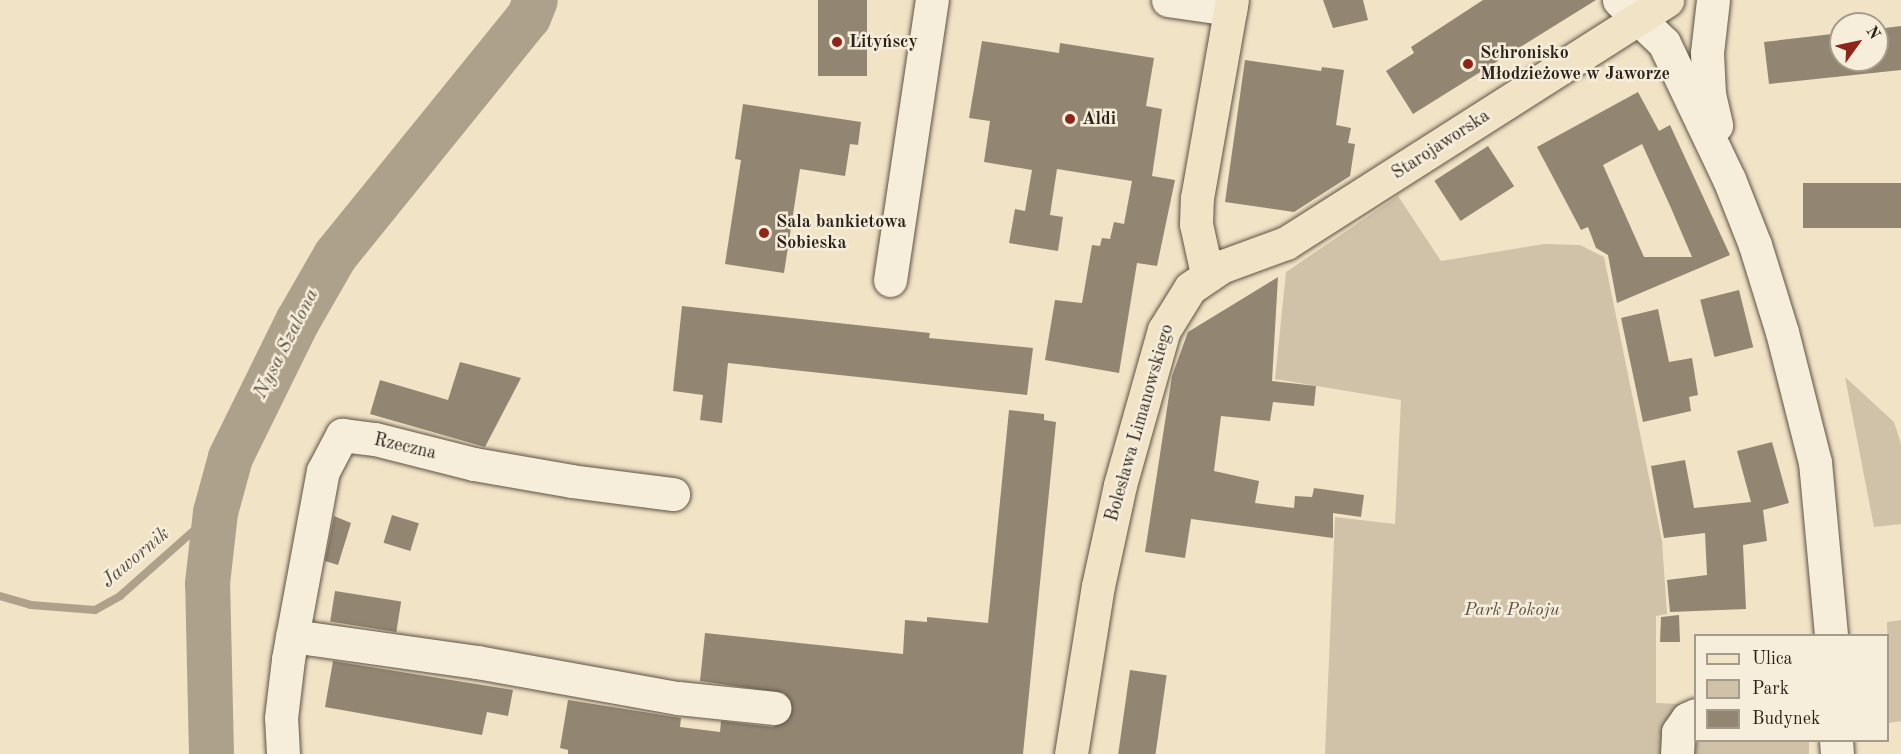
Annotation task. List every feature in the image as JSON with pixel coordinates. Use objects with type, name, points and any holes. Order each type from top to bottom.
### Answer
[{"type":"main road","name":"Starojaworska","points":[[1207,274],[1286,243],[1628,10],[1667,0]]},
{"type":"main road","points":[[1207,274],[1196,224],[1197,198],[1231,4]]},
{"type":"main road","name":"Bolesława Limanowskiego","points":[[1071,754],[1100,576],[1136,425],[1169,318],[1190,288],[1207,274]]},
{"type":"street","points":[[890,280],[932,0]]},
{"type":"street","points":[[1168,0],[1231,4]]},
{"type":"street","points":[[1713,0],[1707,54],[1709,94],[1729,179]]},
{"type":"street","points":[[1628,10],[1664,43],[1729,179],[1774,302],[1815,462],[1831,634]]},
{"type":"street","name":"Rzeczna","points":[[283,754],[281,718],[292,636],[323,471],[342,435],[375,439],[474,464],[571,482],[673,494]]},
{"type":"street","points":[[292,636],[477,662],[678,698],[774,708]]},
{"type":"street","points":[[1677,754],[1678,732],[1687,719],[1694,716]]},
{"type":"green space","name":"Park Pokoju","points":[[1398,196],[1441,261],[1544,244],[1580,245],[1604,257],[1662,541],[1667,614],[1656,616],[1656,703],[1681,704],[1694,715],[1694,742],[1809,742],[1809,754],[1325,754],[1335,517],[1395,524],[1401,400],[1275,379],[1286,272]]},
{"type":"green space","points":[[1845,377],[1894,422],[1901,444],[1901,524],[1874,527]]},
{"type":"green space","points":[[1901,620],[1901,721],[1889,723],[1889,634],[1887,622]]},
{"type":"building","name":"Lityńscy","points":[[818,0],[867,0],[867,76],[818,76]]},
{"type":"building","points":[[1323,0],[1363,0],[1368,20],[1333,28]]},
{"type":"building","points":[[1483,0],[1596,0],[1413,114],[1386,71],[1414,53],[1411,47]]},
{"type":"building","points":[[1901,26],[1901,70],[1889,71],[1889,28]]},
{"type":"building","points":[[1829,34],[1829,72],[1882,72],[1769,84],[1764,42]]},
{"type":"building","points":[[982,41],[1059,53],[1060,43],[1154,58],[1146,106],[1162,109],[1152,176],[1175,180],[1157,266],[1137,263],[1119,373],[1045,360],[1055,300],[1082,303],[1092,245],[1100,246],[1102,238],[1110,239],[1114,222],[1124,224],[1132,181],[1057,169],[1050,215],[1063,217],[1058,251],[1009,243],[1015,209],[1025,211],[1032,170],[984,162],[990,121],[969,118]]},
{"type":"building","points":[[1245,60],[1321,71],[1322,67],[1344,70],[1336,125],[1351,128],[1348,143],[1355,144],[1350,176],[1294,212],[1225,202]]},
{"type":"building","points":[[1638,92],[1659,131],[1670,125],[1730,255],[1617,303],[1608,255],[1596,248],[1588,227],[1581,230],[1537,147]],"holes":[[[1642,144],[1692,257],[1644,257],[1603,165]]]},
{"type":"building","points":[[743,104],[861,122],[858,145],[850,144],[845,176],[800,169],[784,273],[725,264],[741,160],[735,159]]},
{"type":"building","points":[[1488,146],[1514,186],[1460,221],[1434,181]]},
{"type":"building","points":[[1803,183],[1901,183],[1901,228],[1803,228]]},
{"type":"building","points":[[1278,277],[1272,381],[1316,386],[1314,406],[1273,402],[1270,421],[1221,416],[1214,471],[1259,481],[1255,503],[1294,508],[1295,496],[1312,497],[1314,488],[1364,495],[1361,517],[1333,513],[1333,538],[1191,519],[1185,558],[1145,552],[1172,376],[1188,332]]},
{"type":"building","points":[[1739,290],[1753,347],[1714,357],[1700,300]]},
{"type":"building","points":[[682,306],[930,333],[929,338],[1033,348],[1027,395],[728,363],[722,423],[700,420],[703,395],[673,391]]},
{"type":"building","points":[[1658,309],[1669,362],[1692,358],[1698,395],[1689,397],[1691,411],[1643,422],[1621,318]]},
{"type":"building","points":[[460,362],[521,378],[485,447],[370,414],[380,380],[448,400]]},
{"type":"building","points":[[1009,410],[1044,414],[1044,420],[1056,422],[1023,754],[568,754],[568,750],[560,748],[568,700],[681,718],[680,727],[720,732],[721,721],[773,727],[789,719],[791,701],[784,693],[700,681],[705,633],[903,654],[905,620],[927,622],[927,617],[988,623]]},
{"type":"building","points":[[1772,442],[1789,503],[1763,510],[1767,541],[1743,545],[1746,609],[1670,612],[1667,580],[1707,575],[1705,533],[1664,538],[1651,466],[1685,460],[1694,508],[1751,502],[1737,451]]},
{"type":"building","points":[[392,515],[419,523],[410,551],[384,543]]},
{"type":"building","points":[[334,516],[351,523],[338,565],[325,561]]},
{"type":"building","points":[[335,591],[401,601],[396,632],[330,622]]},
{"type":"building","points":[[1679,615],[1680,642],[1660,642],[1661,617]]},
{"type":"building","points":[[333,661],[513,690],[508,716],[487,712],[482,735],[325,707]]},
{"type":"building","points":[[1130,670],[1167,675],[1156,754],[1118,754]]},
{"type":"waterway","name":"Nysa Szalona","points":[[211,754],[207,583],[215,512],[230,457],[297,321],[335,255],[528,17],[535,0]]},
{"type":"waterway","name":"Jawornik","points":[[0,596],[31,605],[95,610],[120,596],[215,512]]},
{"type":"place","name":"Lityńscy","points":[[837,42]]},
{"type":"place","name":"Schronisko Młodzieżowe w Jaworze","points":[[1468,64]]},
{"type":"place","name":"Aldi","points":[[1070,119]]},
{"type":"place","name":"Sala bankietowa Sobieska","points":[[764,233]]}]
